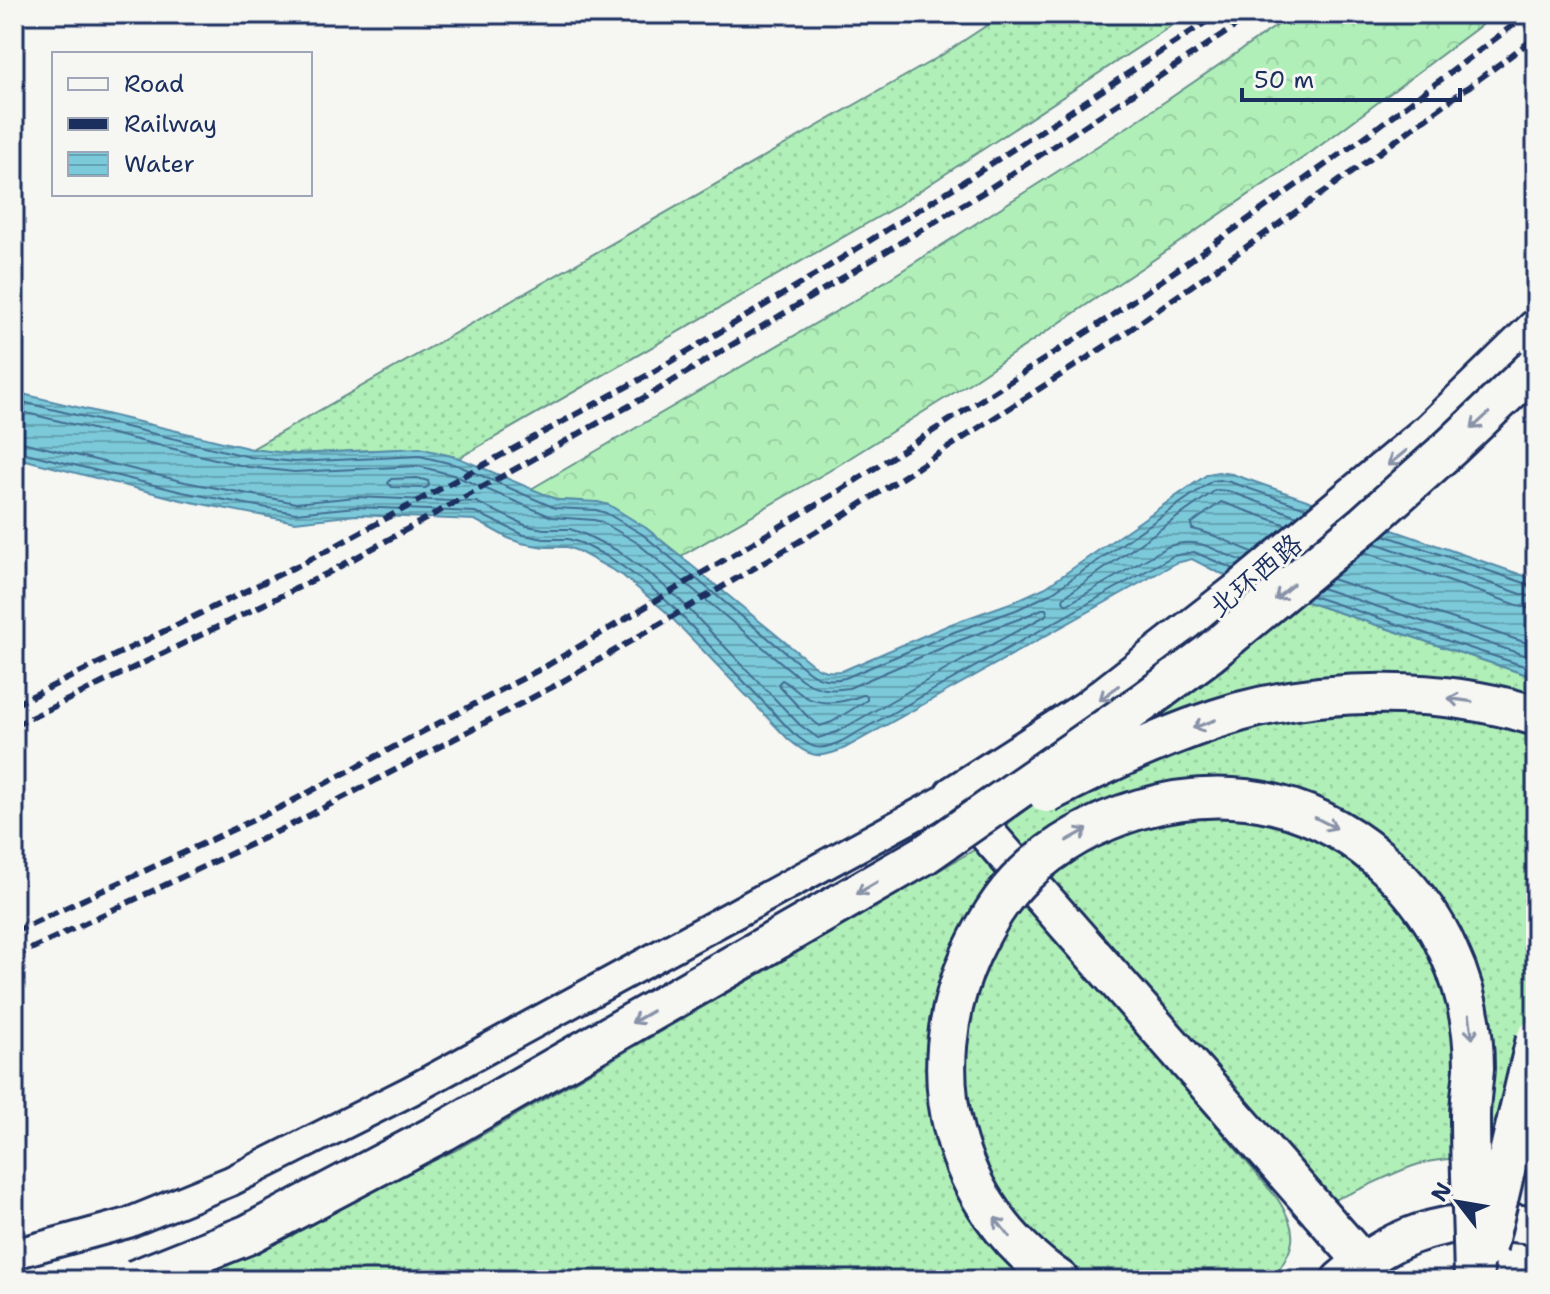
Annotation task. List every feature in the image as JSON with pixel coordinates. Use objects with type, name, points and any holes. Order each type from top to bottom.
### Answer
[{"type":"highway","points":[[924,855],[1210,653],[1365,524],[1536,366]]},
{"type":"highway","points":[[134,1280],[247,1235],[431,1138],[924,855],[1090,771],[1201,725],[1261,707],[1322,698],[1394,694],[1476,702],[1536,716]]},
{"type":"highway","points":[[1059,1280],[1023,1251],[988,1209],[953,1134],[947,1099],[947,1044],[952,1010],[964,969],[981,932],[1010,891],[1062,843],[1104,822],[1149,807],[1199,798],[1230,797],[1293,808],[1336,827],[1354,839],[1384,863],[1415,896],[1448,949],[1467,1005],[1473,1046],[1470,1112],[1477,1280]]},
{"type":"highway","points":[[1477,1280],[1536,1039]]},
{"type":"main road","name":"北环西路","points":[[953,795],[1086,710],[1236,593],[1431,430],[1536,328]]},
{"type":"main road","points":[[953,795],[1351,1271],[1388,1245],[1446,1225],[1507,1221],[1536,1226]]},
{"type":"street","points":[[14,1254],[128,1223],[231,1181],[410,1091],[953,795]]},
{"type":"green space","points":[[1004,14],[1189,14],[892,209],[459,458],[398,449],[296,454],[252,449],[942,55]]},
{"type":"green space","points":[[1294,14],[1496,14],[1313,151],[968,384],[829,471],[681,556],[646,528],[583,501],[558,500],[531,489],[859,298],[1132,124]]},
{"type":"green space","points":[[1298,599],[1536,678],[1536,1164],[1490,1159],[1427,1162],[1333,1200],[1322,1197],[1004,826],[1200,678]]},
{"type":"green space","points":[[981,846],[1277,1198],[1289,1221],[1292,1240],[1286,1258],[1272,1280],[178,1280],[456,1150]]},
{"type":"water","points":[[14,392],[252,449],[294,454],[420,448],[459,458],[558,500],[609,505],[646,528],[813,665],[830,671],[842,671],[1046,587],[1208,474],[1232,474],[1536,580],[1536,678],[1217,572],[1192,559],[1176,563],[845,748],[815,755],[788,739],[665,611],[622,575],[578,551],[567,547],[521,543],[475,520],[356,515],[295,522],[181,500],[14,457]]},
{"type":"railway","points":[[14,705],[319,555],[648,375],[977,173],[1218,14]]},
{"type":"railway","points":[[14,726],[328,573],[656,391],[987,190],[1254,14]]},
{"type":"railway","points":[[14,932],[281,807],[548,665],[833,495],[1107,319],[1366,136],[1528,14]]},
{"type":"railway","points":[[14,957],[291,825],[558,684],[844,515],[1121,336],[1536,37]]}]
